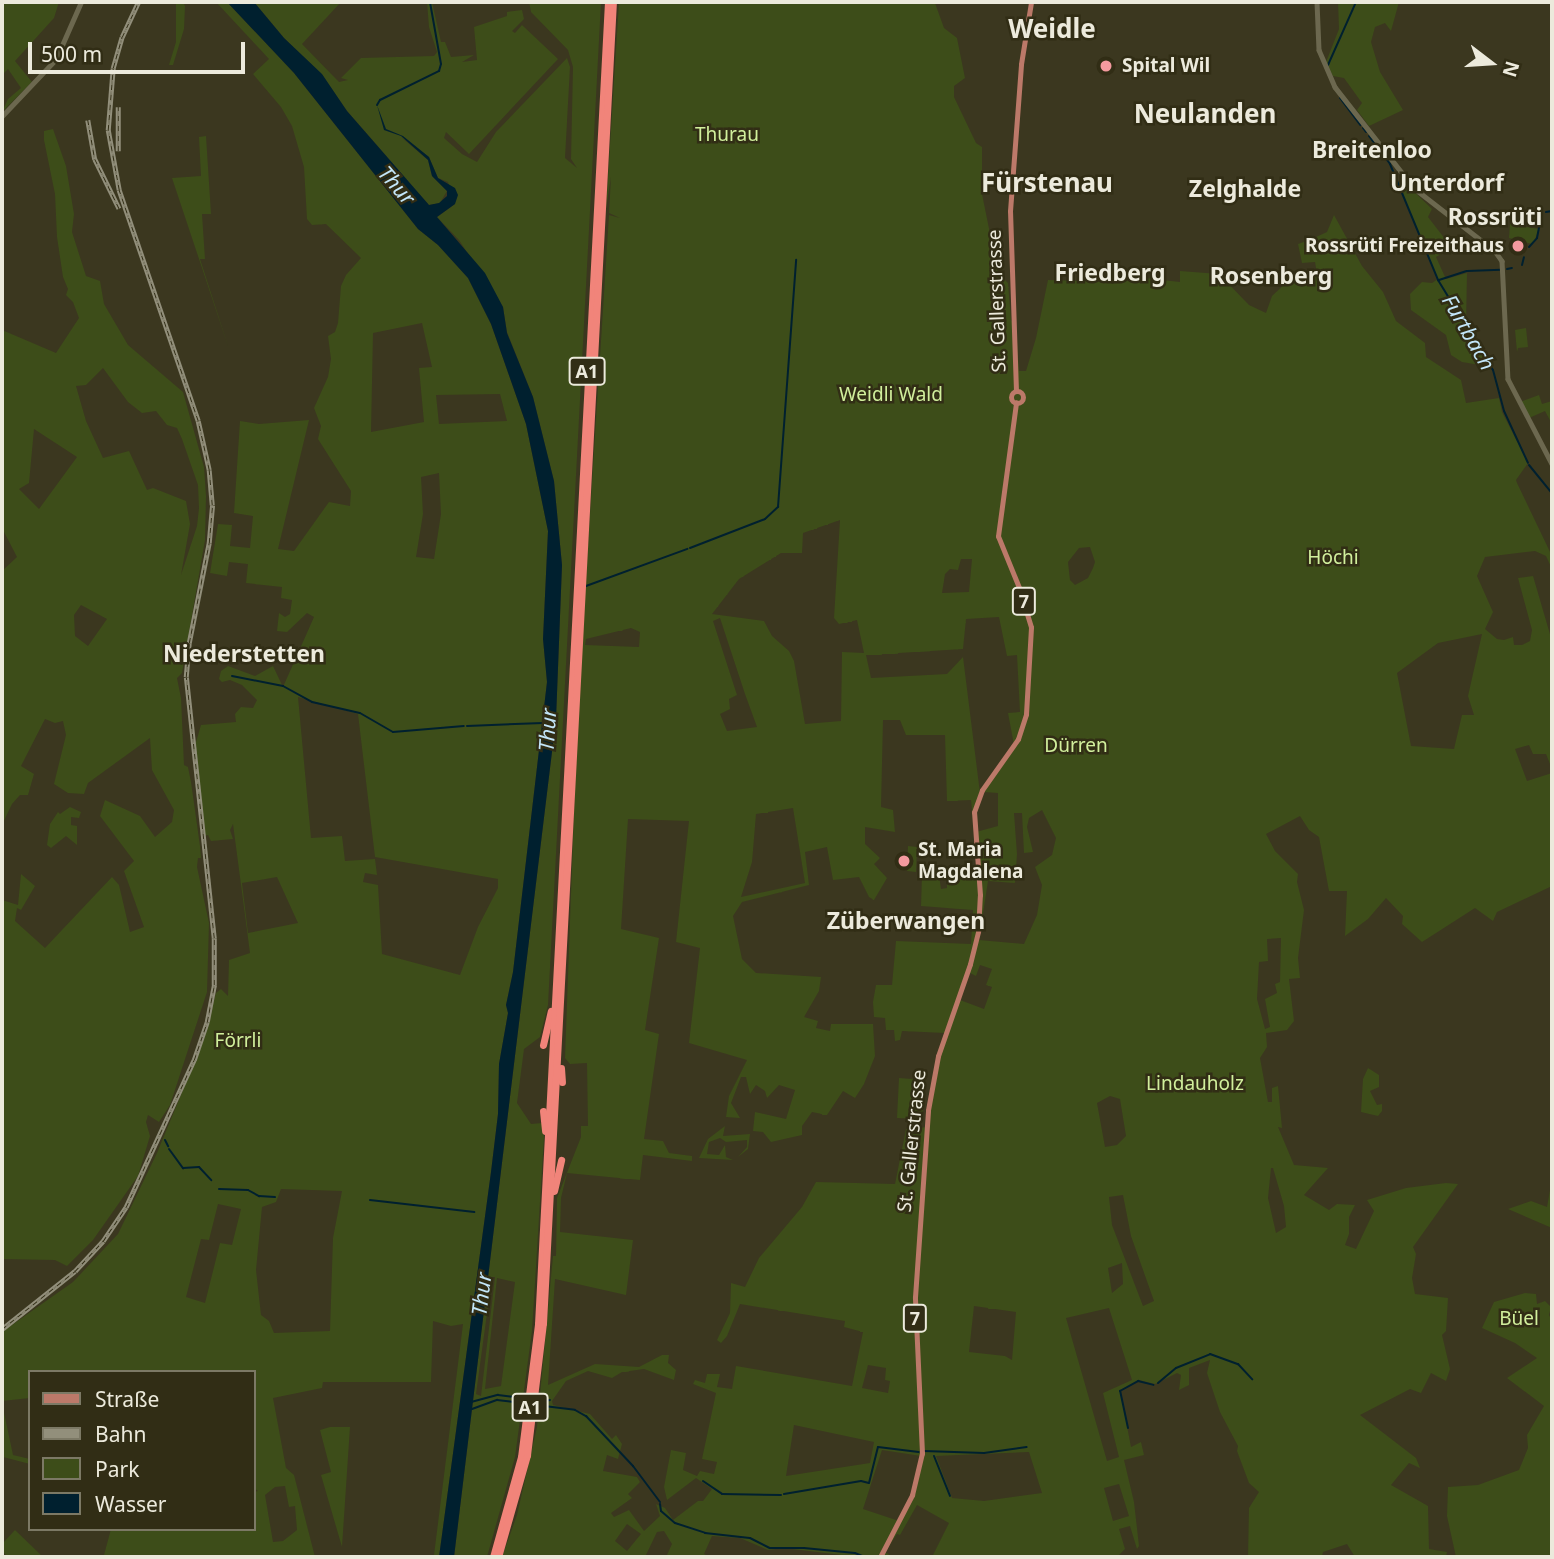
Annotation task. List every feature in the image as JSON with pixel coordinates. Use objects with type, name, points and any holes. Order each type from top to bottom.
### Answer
[{"type":"highway","name":"A1","points":[[498,1557],[516,1500],[531,1433],[540,1360],[557,972],[610,2]]},
{"type":"highway","name":"A1","points":[[549,1223],[579,588]]},
{"type":"highway","name":"A1","points":[[543,1045],[557,972]]},
{"type":"highway","name":"A1","points":[[560,1021],[562,1083]]},
{"type":"highway","name":"A1","points":[[543,1111],[547,1170]]},
{"type":"highway","name":"A1","points":[[493,1557],[514,1490],[527,1427],[545,1251],[561,1160]]},
{"type":"main road","points":[[2,116],[56,59],[81,2]]},
{"type":"main road","name":"St. Gallerstrasse","points":[[880,1557],[909,1502],[922,1451],[915,1297],[930,1092],[937,1056],[970,964],[978,931],[980,895],[973,828],[974,808],[982,790],[1018,739],[1027,707],[1031,627],[1020,590],[998,536],[1016,402],[1023,398],[1021,392],[1016,391],[1010,211],[1022,59],[1031,2]]},
{"type":"main road","points":[[1317,2],[1319,50],[1326,71],[1338,91],[1414,188],[1491,248],[1502,261],[1509,382],[1552,464]]},
{"type":"green space","points":[[59,2],[54,18],[15,61],[32,82],[2,112],[8,99],[21,88],[8,69],[2,75],[2,4]]},
{"type":"green space","points":[[176,2],[183,2],[185,6],[184,29],[173,65],[169,65],[176,42]]},
{"type":"green space","name":"Förrli","points":[[216,2],[227,2],[294,73],[418,229],[438,245],[468,278],[491,324],[526,424],[548,531],[543,639],[547,682],[513,972],[506,1005],[508,1013],[499,1064],[498,1114],[491,1172],[439,1557],[407,1557],[434,1555],[463,1324],[451,1326],[433,1321],[431,1382],[323,1382],[322,1388],[273,1398],[286,1468],[294,1475],[315,1557],[104,1555],[110,1531],[256,1531],[256,1370],[28,1370],[28,1398],[2,1401],[2,1332],[73,1282],[118,1234],[157,1153],[204,1039],[216,993],[221,989],[228,996],[229,960],[250,953],[233,824],[230,830],[233,839],[211,841],[208,835],[204,836],[194,749],[201,725],[236,722],[235,714],[241,707],[253,708],[257,700],[242,685],[230,680],[222,682],[219,679],[221,671],[228,666],[255,676],[273,666],[283,687],[314,617],[307,613],[287,632],[277,631],[279,613],[285,617],[290,614],[292,600],[281,598],[282,587],[246,583],[248,564],[229,562],[227,576],[210,573],[218,524],[232,525],[230,546],[250,548],[253,516],[234,513],[240,421],[259,424],[309,420],[278,549],[294,551],[329,502],[350,506],[351,491],[318,439],[321,426],[314,408],[328,377],[331,359],[328,336],[335,332],[338,323],[341,286],[346,275],[361,258],[326,224],[312,225],[307,219],[304,167],[292,126],[281,107],[253,74],[269,59]],"holes":[[[422,323],[432,367],[419,368],[424,422],[371,432],[373,333]],[[500,394],[507,421],[439,424],[436,395]],[[439,473],[441,514],[434,559],[416,557],[423,514],[421,477]],[[298,697],[358,714],[375,857],[498,879],[498,888],[478,927],[460,975],[382,954],[378,885],[363,882],[365,873],[377,875],[375,859],[345,861],[342,836],[311,838]],[[277,877],[298,923],[248,933],[242,883]],[[281,1189],[342,1191],[333,1238],[330,1331],[274,1333],[269,1321],[261,1315],[256,1270],[262,1207],[276,1202]],[[218,1204],[241,1209],[232,1245],[220,1243],[205,1303],[186,1297],[201,1239],[209,1240]],[[285,1486],[289,1507],[295,1506],[297,1530],[283,1541],[273,1542],[265,1495],[275,1487]]]},
{"type":"green space","points":[[254,2],[341,2],[302,44],[339,82],[348,80],[341,78],[361,58],[434,56],[437,52],[429,27],[427,2],[432,2],[441,42],[445,42],[451,57],[474,55],[462,62],[477,60],[474,27],[507,16],[507,12],[522,10],[524,19],[512,31],[515,33],[522,25],[558,59],[469,154],[446,132],[444,138],[462,154],[477,162],[496,132],[567,58],[570,67],[565,158],[577,168],[571,159],[573,67],[568,50],[531,12],[529,2],[601,2],[548,1005],[540,1037],[524,1049],[517,1103],[531,1124],[542,1123],[544,1137],[532,1331],[515,1457],[487,1557],[454,1557],[556,719],[562,565],[554,481],[533,397],[507,332],[503,307],[459,240],[437,217],[455,204],[448,182],[438,178],[429,157],[401,137],[428,160],[432,176],[447,191],[440,203],[429,205],[347,111],[321,74],[284,38]],"holes":[[[492,1277],[495,1277],[481,1396],[476,1394]],[[497,1278],[515,1282],[501,1386],[485,1389]]]},
{"type":"green space","points":[[619,2],[935,3],[944,28],[957,38],[965,78],[954,86],[954,97],[976,143],[982,147],[982,194],[998,273],[1008,283],[1011,320],[1016,326],[1019,371],[1026,371],[1048,280],[1121,282],[1145,278],[1180,282],[1180,271],[1219,274],[1249,305],[1266,313],[1272,296],[1289,280],[1302,287],[1317,274],[1315,262],[1302,263],[1298,244],[1315,238],[1320,245],[1316,237],[1327,232],[1334,215],[1362,266],[1383,292],[1396,321],[1425,343],[1426,357],[1461,380],[1466,403],[1499,398],[1502,412],[1528,463],[1516,480],[1552,556],[1552,569],[1546,556],[1535,551],[1485,557],[1477,576],[1493,612],[1485,629],[1497,639],[1513,637],[1514,645],[1522,645],[1530,641],[1532,630],[1518,578],[1533,576],[1552,641],[1552,769],[1546,754],[1533,754],[1529,745],[1515,749],[1527,781],[1552,773],[1552,886],[1497,912],[1493,921],[1475,908],[1422,942],[1402,924],[1403,916],[1386,898],[1368,919],[1345,936],[1347,891],[1329,891],[1319,837],[1309,830],[1300,816],[1266,834],[1275,851],[1298,874],[1297,882],[1304,910],[1298,958],[1300,978],[1289,979],[1294,1021],[1287,1030],[1266,1033],[1267,1047],[1260,1058],[1268,1102],[1272,1102],[1272,1088],[1278,1086],[1282,1128],[1278,1127],[1294,1165],[1328,1168],[1304,1195],[1329,1210],[1337,1204],[1355,1205],[1349,1217],[1349,1234],[1345,1245],[1356,1249],[1374,1211],[1367,1200],[1406,1188],[1458,1184],[1413,1247],[1416,1254],[1412,1278],[1415,1294],[1448,1298],[1446,1331],[1442,1335],[1450,1369],[1446,1381],[1431,1373],[1421,1393],[1410,1389],[1360,1415],[1416,1458],[1420,1468],[1409,1463],[1391,1485],[1428,1506],[1429,1549],[1447,1552],[1446,1557],[1355,1557],[1347,1544],[1323,1552],[1322,1557],[1248,1557],[1249,1508],[1259,1492],[1249,1483],[1237,1451],[1238,1446],[1220,1412],[1207,1373],[1210,1360],[1189,1368],[1189,1385],[1179,1390],[1181,1375],[1177,1373],[1155,1384],[1139,1380],[1120,1390],[1131,1447],[1141,1442],[1144,1455],[1124,1460],[1134,1502],[1139,1546],[1137,1549],[1130,1526],[1119,1529],[1125,1549],[1117,1557],[932,1557],[949,1523],[917,1505],[900,1535],[897,1534],[885,1552],[893,1557],[858,1557],[784,1548],[768,1550],[740,1538],[712,1536],[704,1554],[710,1557],[666,1557],[672,1544],[664,1531],[657,1532],[645,1557],[502,1557],[517,1515],[537,1427],[553,1256],[556,1256],[557,1198],[581,1137],[581,1126],[588,1126],[587,1063],[570,1064],[565,1058],[578,703],[609,215],[620,218],[609,213],[611,177],[606,209]],"holes":[[[840,520],[834,618],[839,624],[857,620],[864,653],[842,652],[841,721],[805,724],[794,661],[789,651],[772,636],[764,621],[712,614],[739,579],[781,553],[802,553],[803,533]],[[1090,547],[1095,562],[1093,568],[1088,578],[1075,585],[1070,580],[1068,562],[1079,548]],[[961,559],[972,559],[969,592],[942,593],[945,574],[950,569],[958,570]],[[999,617],[1007,656],[1017,655],[1020,712],[1008,713],[1014,745],[980,793],[963,657],[947,674],[871,678],[866,655],[963,649],[966,619]],[[720,618],[757,727],[727,731],[720,714],[730,709],[729,699],[737,695],[713,621]],[[631,628],[640,632],[639,647],[585,645],[586,639]],[[1482,634],[1468,696],[1474,715],[1462,715],[1454,749],[1411,746],[1397,673],[1438,643]],[[883,720],[900,720],[906,735],[945,735],[947,801],[971,800],[978,871],[947,875],[947,888],[941,889],[939,875],[922,875],[921,906],[973,910],[971,944],[896,941],[892,985],[876,985],[873,1002],[874,1017],[885,1018],[886,1030],[894,1030],[895,1041],[900,1040],[902,1031],[945,1033],[927,1127],[906,1129],[895,1184],[816,1182],[802,1207],[759,1258],[745,1287],[731,1283],[730,1313],[717,1340],[721,1343],[727,1336],[740,1304],[845,1321],[844,1327],[863,1332],[852,1386],[736,1366],[732,1389],[717,1387],[720,1374],[707,1374],[705,1383],[695,1380],[693,1384],[716,1393],[702,1459],[717,1462],[714,1474],[700,1471],[697,1476],[683,1470],[686,1453],[671,1450],[664,1487],[667,1500],[696,1478],[712,1489],[703,1501],[698,1501],[673,1520],[665,1508],[656,1504],[660,1516],[644,1531],[629,1510],[614,1517],[611,1513],[632,1498],[628,1494],[640,1482],[637,1477],[603,1471],[607,1455],[618,1459],[622,1444],[616,1435],[612,1439],[590,1414],[553,1405],[552,1401],[566,1381],[588,1371],[612,1378],[622,1372],[644,1369],[674,1380],[676,1370],[668,1363],[669,1355],[662,1355],[639,1367],[595,1364],[548,1385],[555,1279],[626,1295],[633,1240],[560,1232],[561,1198],[567,1173],[640,1180],[643,1155],[692,1161],[692,1156],[669,1153],[663,1141],[644,1139],[659,1034],[645,1030],[659,938],[621,929],[628,819],[689,821],[676,942],[700,948],[689,1043],[747,1060],[729,1096],[726,1117],[740,1118],[731,1103],[741,1077],[746,1077],[750,1094],[756,1085],[765,1091],[767,1098],[779,1085],[795,1090],[786,1119],[755,1112],[753,1131],[763,1132],[771,1142],[802,1135],[802,1126],[812,1112],[827,1115],[843,1091],[855,1098],[864,1084],[875,1056],[873,1024],[831,1024],[830,1031],[816,1028],[818,1021],[804,1017],[819,991],[821,977],[756,973],[742,959],[733,916],[742,902],[809,885],[805,852],[827,847],[833,880],[859,877],[869,897],[874,900],[887,878],[874,864],[880,858],[865,844],[865,827],[895,832],[893,810],[881,807]],[[984,792],[998,793],[998,826],[976,832],[976,812]],[[793,808],[805,883],[741,897],[752,862],[756,814]],[[1042,810],[1056,838],[1052,855],[1035,867],[1042,885],[1037,915],[1024,944],[979,940],[988,881],[1015,883],[1017,854],[1014,813],[1022,813],[1024,853],[1033,852],[1027,827],[1029,818]],[[1281,938],[1280,982],[1275,984],[1277,993],[1265,999],[1270,1027],[1265,1029],[1257,999],[1259,962],[1268,961],[1267,939]],[[980,965],[992,969],[986,985],[992,987],[984,1009],[960,1000],[970,973],[976,976]],[[1110,1096],[1120,1099],[1126,1136],[1117,1145],[1105,1147],[1097,1103]],[[1271,1168],[1284,1206],[1286,1227],[1276,1233],[1268,1198]],[[1123,1195],[1131,1236],[1154,1301],[1143,1306],[1112,1225],[1109,1197]],[[1122,1263],[1123,1284],[1112,1293],[1108,1268]],[[974,1306],[1016,1312],[1012,1360],[1005,1356],[969,1352]],[[1109,1308],[1132,1380],[1103,1393],[1119,1457],[1107,1461],[1066,1318]],[[868,1365],[886,1368],[885,1380],[890,1381],[888,1393],[862,1388]],[[794,1425],[874,1442],[870,1463],[786,1476]],[[882,1450],[921,1456],[909,1502],[899,1521],[863,1509]],[[1029,1452],[1042,1493],[984,1501],[952,1498],[936,1456]],[[1119,1484],[1129,1516],[1113,1521],[1104,1488]],[[627,1524],[641,1534],[627,1551],[615,1541]]]},
{"type":"green space","points":[[1338,2],[1399,2],[1391,31],[1385,23],[1375,27],[1371,42],[1380,72],[1403,110],[1369,126],[1357,110],[1362,103],[1344,78],[1333,76],[1326,62],[1339,29]]},
{"type":"green space","points":[[53,129],[66,166],[74,214],[72,232],[86,276],[100,281],[104,304],[128,345],[183,392],[204,467],[206,496],[205,540],[182,673],[177,678],[181,698],[184,765],[188,767],[191,782],[200,846],[201,858],[198,858],[197,867],[209,923],[207,992],[170,1105],[159,1122],[148,1115],[146,1122],[150,1136],[138,1176],[93,1240],[67,1266],[55,1260],[2,1259],[2,900],[18,905],[21,874],[35,886],[21,910],[17,908],[15,921],[45,948],[112,877],[119,885],[130,932],[144,927],[124,871],[134,861],[100,816],[105,800],[140,816],[155,837],[172,822],[174,810],[152,770],[150,738],[88,783],[84,794],[68,793],[54,784],[66,735],[63,721],[55,723],[45,719],[21,766],[34,774],[28,795],[20,795],[12,804],[2,825],[2,571],[17,557],[2,528],[2,330],[56,353],[79,318],[73,302],[66,295],[68,289],[63,277],[57,237],[55,194],[44,131]],"holes":[[[103,368],[128,402],[142,413],[156,411],[167,425],[177,428],[198,485],[199,508],[197,526],[181,575],[190,524],[186,501],[153,488],[147,490],[129,451],[103,458],[86,421],[76,386],[86,385]],[[34,429],[77,457],[39,509],[19,489],[29,483]],[[81,605],[107,619],[88,646],[75,636],[74,615]]]},
{"type":"green space","points":[[206,136],[211,214],[202,214],[205,259],[200,259],[229,349],[172,178],[201,176],[199,137]]},
{"type":"green space","points":[[1405,183],[1432,209],[1428,217],[1452,248],[1436,257],[1446,279],[1467,273],[1466,325],[1492,367],[1462,362],[1451,355],[1446,335],[1411,310],[1410,294],[1422,282],[1432,283],[1438,279],[1399,187]]},
{"type":"green space","points":[[1510,224],[1539,229],[1532,244],[1509,238]]},
{"type":"green space","points":[[1526,328],[1528,347],[1518,348],[1517,352],[1515,330]]},
{"type":"green space","points":[[1539,395],[1542,404],[1552,401],[1552,424],[1545,411],[1529,418],[1520,402]]},
{"type":"green space","points":[[70,807],[81,812],[79,818],[71,817],[71,825],[77,826],[77,845],[66,836],[51,848],[47,845],[50,824],[58,812],[60,814]]},
{"type":"green space","points":[[908,846],[917,847],[916,872],[907,871]]},
{"type":"green space","points":[[1368,1068],[1379,1075],[1379,1087],[1370,1091],[1377,1105],[1382,1104],[1382,1111],[1378,1116],[1361,1112],[1363,1079]]},
{"type":"green space","points":[[899,1078],[925,1080],[922,1119],[897,1118]]},
{"type":"green space","points":[[725,1126],[723,1136],[750,1134],[748,1149],[738,1157],[747,1147],[747,1140],[726,1142],[720,1138],[709,1142],[707,1154],[719,1155],[725,1145],[726,1157],[733,1160],[699,1158],[708,1139]]},
{"type":"green space","points":[[1552,1179],[1552,1228],[1508,1209],[1531,1201],[1547,1207]]},
{"type":"green space","name":"Büel","points":[[1525,1293],[1536,1294],[1537,1304],[1545,1301],[1551,1307],[1552,1557],[1456,1557],[1447,1516],[1448,1487],[1478,1485],[1519,1470],[1528,1448],[1527,1435],[1544,1406],[1507,1378],[1537,1358],[1515,1343],[1482,1328],[1494,1302]]},
{"type":"green space","points":[[2,1403],[13,1455],[28,1459],[28,1463],[3,1457]]},
{"type":"green space","points":[[350,1427],[342,1547],[321,1475],[331,1472],[320,1430]]},
{"type":"green space","points":[[15,1530],[42,1556],[8,1557],[2,1551],[2,1544]]},
{"type":"water","name":"Thur","points":[[227,2],[254,2],[284,38],[322,74],[347,111],[429,205],[439,203],[447,196],[447,191],[432,176],[428,160],[401,136],[384,130],[377,105],[386,129],[403,136],[429,157],[438,178],[455,188],[458,195],[455,204],[437,217],[485,273],[503,307],[507,333],[533,397],[554,481],[562,565],[556,719],[454,1557],[439,1557],[491,1172],[498,1114],[499,1064],[508,1013],[506,1005],[513,972],[547,682],[543,639],[548,531],[526,424],[491,324],[468,278],[438,245],[418,229],[294,73]]},
{"type":"waterway","points":[[377,105],[380,100],[439,71],[441,64],[430,2]]},
{"type":"waterway","points":[[1328,65],[1356,2]]},
{"type":"waterway","points":[[1340,98],[1360,125]]},
{"type":"waterway","points":[[1363,128],[1366,132]]},
{"type":"waterway","name":"Furtbach","points":[[1369,136],[1390,164],[1438,280],[1493,370],[1504,411],[1528,463]]},
{"type":"waterway","points":[[1546,212],[1552,211]]},
{"type":"waterway","points":[[1529,247],[1537,238],[1542,213]]},
{"type":"waterway","points":[[1522,265],[1524,257]]},
{"type":"waterway","points":[[690,548],[765,519],[778,507],[796,260]]},
{"type":"waterway","points":[[1507,269],[1512,268]]},
{"type":"waterway","points":[[1439,280],[1467,271],[1501,270]]},
{"type":"waterway","name":"Furtbach","points":[[1529,465],[1552,493]]},
{"type":"waterway","points":[[586,586],[687,549]]},
{"type":"waterway","points":[[232,676],[283,686],[312,702],[360,713],[393,732],[464,726]]},
{"type":"waterway","name":"Thur","points":[[467,726],[543,723]]},
{"type":"waterway","points":[[165,1140],[168,1146]]},
{"type":"waterway","points":[[169,1149],[183,1168],[199,1167],[211,1180]]},
{"type":"waterway","points":[[219,1189],[248,1190],[259,1196],[275,1197]]},
{"type":"waterway","points":[[370,1200],[474,1212]]},
{"type":"waterway","points":[[1158,1383],[1176,1368],[1210,1354],[1238,1364],[1252,1379]]},
{"type":"waterway","points":[[1128,1428],[1120,1391],[1138,1381],[1154,1385]]},
{"type":"waterway","points":[[471,1402],[498,1395],[521,1398]]},
{"type":"waterway","points":[[472,1409],[497,1400],[521,1403]]},
{"type":"waterway","points":[[545,1401],[550,1400]]},
{"type":"waterway","points":[[544,1406],[575,1410],[586,1416],[633,1466],[660,1502]]},
{"type":"waterway","points":[[784,1494],[861,1481],[869,1483],[878,1447],[919,1452]]},
{"type":"waterway","points":[[924,1451],[984,1453],[1027,1447]]},
{"type":"waterway","points":[[934,1456],[950,1496]]},
{"type":"waterway","points":[[703,1481],[722,1494],[781,1495]]},
{"type":"waterway","points":[[660,1504],[661,1511],[675,1523],[705,1533],[750,1538],[770,1548],[804,1548],[855,1553],[865,1557]]},
{"type":"railway","points":[[2,1329],[75,1271],[103,1241],[126,1207],[194,1060],[207,1022],[214,985],[214,938],[186,677],[189,643],[209,543],[212,505],[209,470],[198,421],[119,190],[108,130],[113,68],[122,37],[138,2]]},
{"type":"railway","points":[[118,107],[118,151]]},
{"type":"railway","points":[[88,120],[95,159],[119,208]]},
{"type":"place","name":"Spital Wil","points":[[1106,66]]},
{"type":"place","name":"Rossrüti Freizeithaus","points":[[1518,246]]},
{"type":"place","name":"St. Maria Magdalena","points":[[904,861]]},
{"type":"district","name":"Weidle","points":[[1052,29]]},
{"type":"district","name":"Neulanden","points":[[1205,114]]},
{"type":"district","name":"Breitenloo","points":[[1372,149]]},
{"type":"district","name":"Unterdorf","points":[[1447,182]]},
{"type":"district","name":"Fürstenau","points":[[1047,183]]},
{"type":"district","name":"Zelghalde","points":[[1245,188]]},
{"type":"district","name":"Rossrüti","points":[[1495,216]]},
{"type":"district","name":"Friedberg","points":[[1110,272]]},
{"type":"district","name":"Rosenberg","points":[[1271,275]]},
{"type":"district","name":"Niederstetten","points":[[244,653]]},
{"type":"district","name":"Züberwangen","points":[[906,920]]},
{"type":"park label","name":"Thurau","points":[[727,135]]},
{"type":"park label","name":"Weidli Wald","points":[[891,395]]},
{"type":"park label","name":"Höchi","points":[[1333,558]]},
{"type":"park label","name":"Dürren","points":[[1076,746]]},
{"type":"park label","name":"Lindauholz","points":[[1195,1084]]}]
